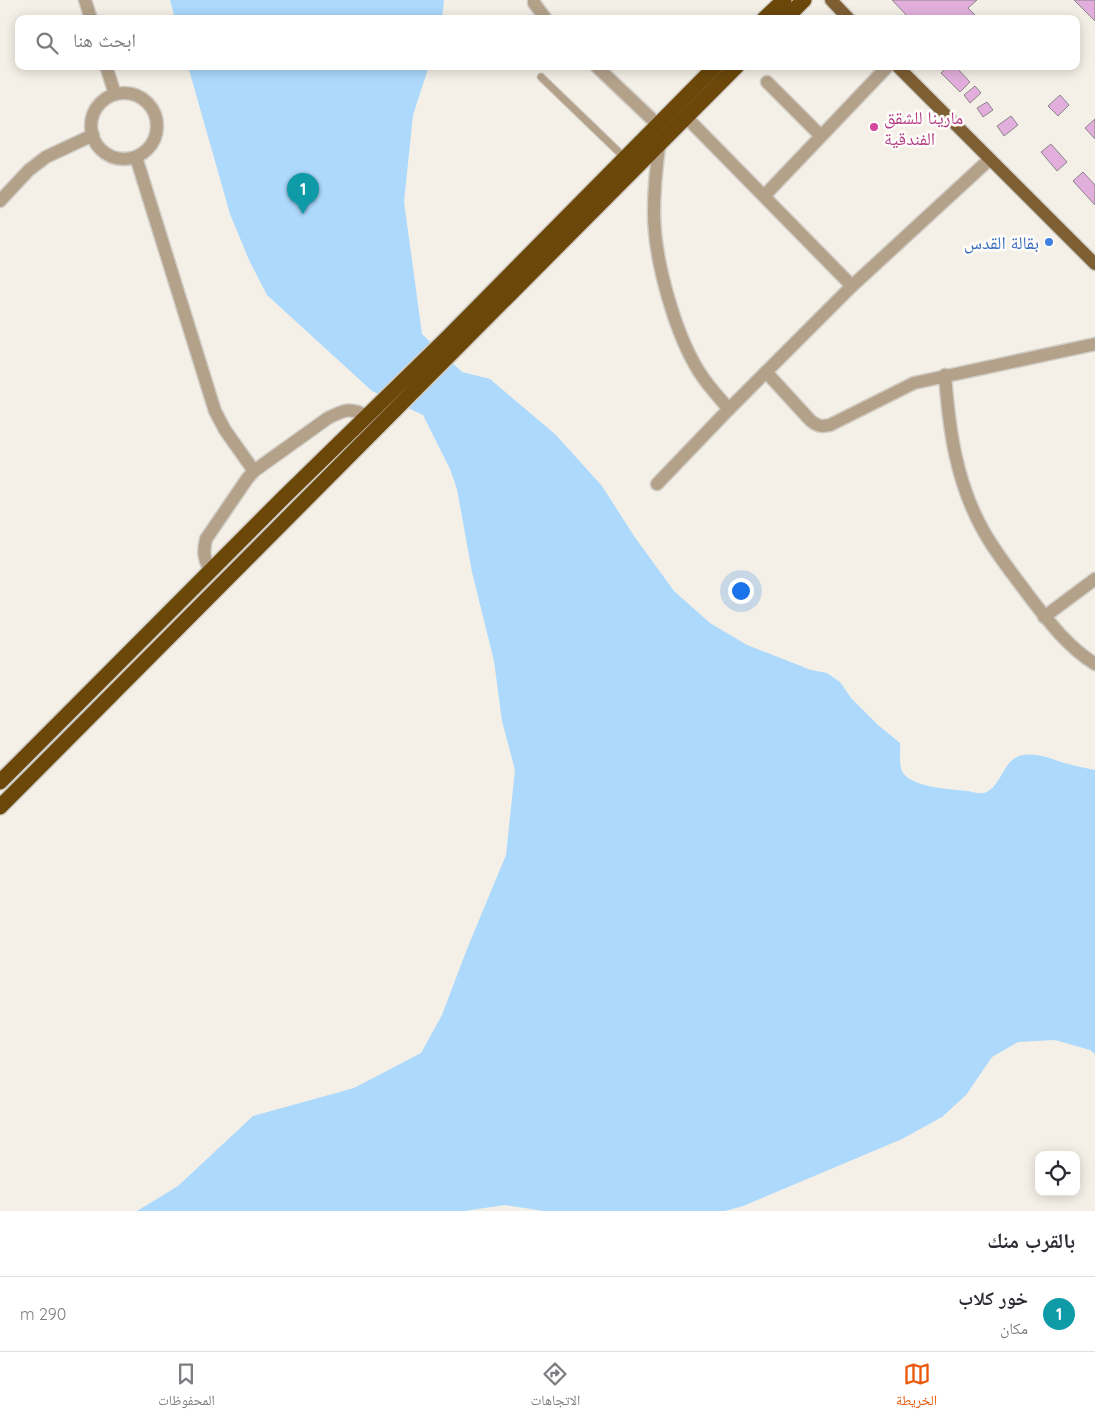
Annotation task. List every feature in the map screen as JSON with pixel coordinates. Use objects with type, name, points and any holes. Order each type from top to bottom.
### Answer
[{"type":"highway","points":[[768,15],[784,0]]},
{"type":"highway","points":[[789,15],[804,0]]},
{"type":"highway","points":[[572,223],[625,158],[712,70]]},
{"type":"highway","points":[[0,782],[210,570],[376,415],[572,223],[659,147],[733,70]]},
{"type":"highway","points":[[0,807],[376,415]]},
{"type":"main road","points":[[831,0],[846,15]]},
{"type":"main road","points":[[901,70],[1095,264]]},
{"type":"street","points":[[85,0],[90,15]]},
{"type":"street","points":[[534,0],[534,3],[543,15]]},
{"type":"street","points":[[107,70],[115,94]]},
{"type":"street","points":[[600,70],[658,125]]},
{"type":"street","points":[[764,196],[884,70]]},
{"type":"street","points":[[767,82],[822,136]]},
{"type":"street","points":[[126,93],[142,99],[154,111],[157,121],[157,132],[153,143],[146,151],[136,157],[123,159],[110,155],[99,147],[93,135],[92,124],[94,114],[99,105],[115,94],[126,93]]},
{"type":"street","points":[[686,118],[852,286]]},
{"type":"street","points":[[0,201],[28,170],[46,157],[93,135]]},
{"type":"street","points":[[659,147],[654,187],[654,214],[660,267],[683,339],[694,363],[704,379],[729,409]]},
{"type":"street","points":[[136,157],[215,411],[225,430],[254,471]]},
{"type":"street","points":[[657,484],[852,286],[990,159]]},
{"type":"street","points":[[766,372],[816,426],[823,427],[914,383],[1095,344]]},
{"type":"street","points":[[945,375],[948,414],[955,457],[966,494],[982,529],[997,553],[1044,617],[1062,638],[1095,664]]},
{"type":"street","points":[[210,570],[204,550],[206,540],[254,471],[339,412],[356,410],[376,415]]},
{"type":"street","points":[[1044,617],[1095,579]]},
{"type":"lane","points":[[541,77],[625,158]]},
{"type":"water","points":[[170,0],[444,0],[442,15],[174,15]]},
{"type":"water","points":[[189,70],[428,70],[413,115],[404,202],[422,334],[462,372],[490,379],[556,435],[602,486],[634,536],[674,591],[710,623],[747,645],[811,670],[827,673],[840,682],[851,698],[878,725],[900,743],[901,766],[903,773],[908,778],[933,787],[984,793],[995,785],[1011,761],[1024,755],[1043,756],[1095,770],[1095,1054],[1090,1050],[1055,1040],[1018,1042],[992,1057],[966,1095],[942,1117],[902,1139],[743,1206],[725,1211],[544,1211],[505,1205],[464,1211],[137,1211],[178,1186],[253,1116],[354,1088],[421,1053],[442,1015],[506,855],[515,770],[502,721],[494,661],[472,572],[457,489],[450,469],[423,415],[372,391],[267,295],[249,260],[230,214]]},
{"type":"building","points":[[892,0],[977,0],[968,8],[975,15],[906,15]]},
{"type":"building","points":[[1074,0],[1095,0],[1095,21]]},
{"type":"building","points":[[944,70],[959,70],[970,82],[960,92],[941,73]]},
{"type":"building","points":[[975,86],[981,93],[970,103],[964,95]]},
{"type":"building","points":[[1060,95],[1069,105],[1058,116],[1048,106]]},
{"type":"building","points":[[987,102],[993,110],[983,117],[977,108]]},
{"type":"building","points":[[1011,116],[1018,125],[1004,136],[997,126]]},
{"type":"building","points":[[1095,119],[1095,139],[1085,128]]},
{"type":"building","points":[[1051,144],[1067,162],[1057,171],[1041,152]]},
{"type":"building","points":[[1083,172],[1095,185],[1095,205],[1073,181]]},
{"type":"place","name":"مارينا للشقق الفندقية","points":[[874,127]]},
{"type":"place","name":"خور كلاب","points":[[303,214]]},
{"type":"place","name":"بقالة القدس","points":[[1049,242]]}]
